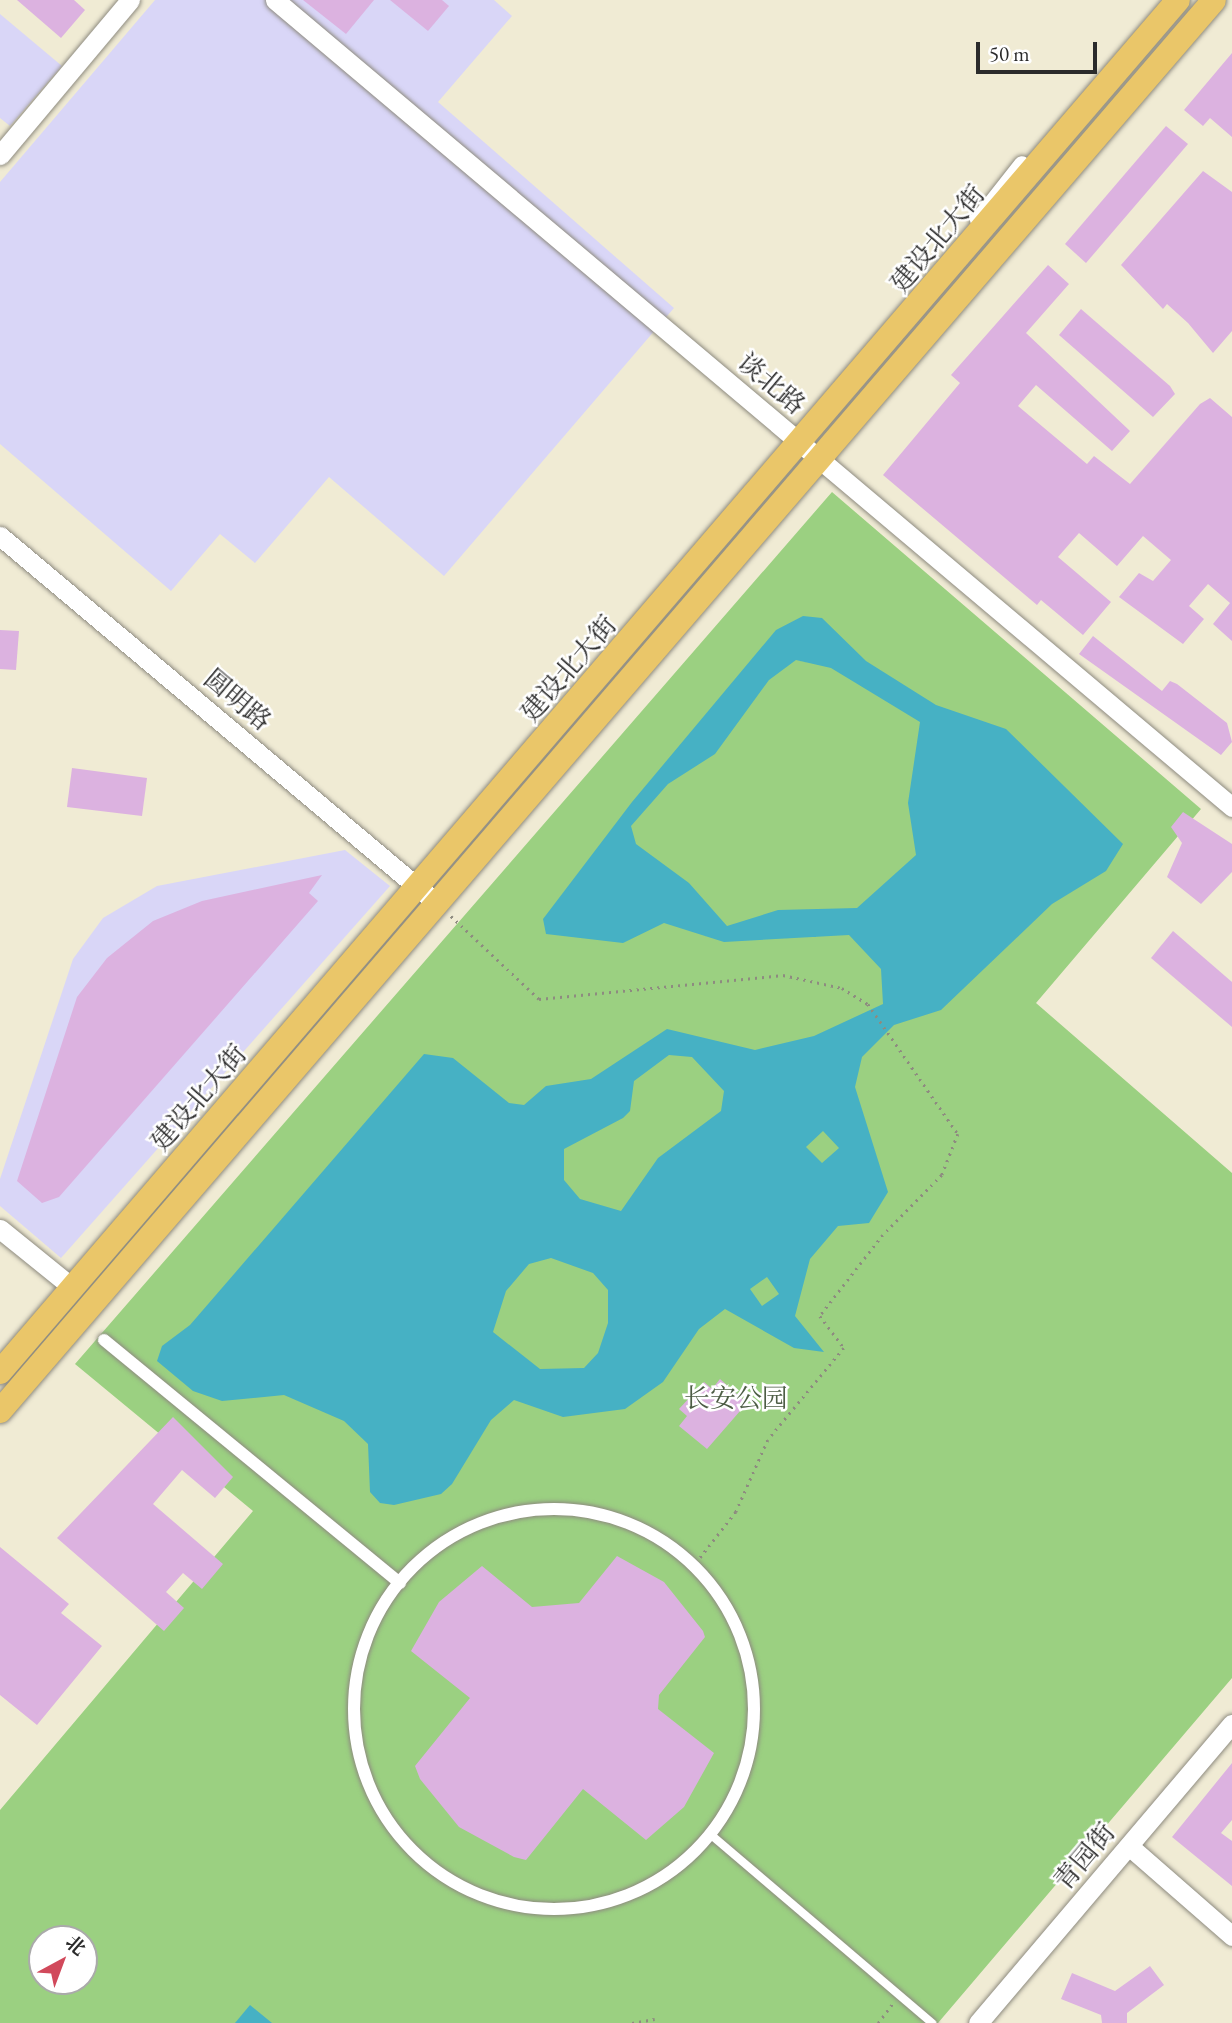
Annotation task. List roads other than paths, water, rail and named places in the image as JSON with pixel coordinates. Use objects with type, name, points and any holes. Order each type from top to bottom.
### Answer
[{"type":"main road","name":"建设北大街","points":[[0,1372],[946,277],[1178,0]]},
{"type":"main road","points":[[0,1411],[439,905],[1214,0]]},
{"type":"street","points":[[0,155],[130,0]]},
{"type":"street","name":"谈北路","points":[[275,0],[1232,807]]},
{"type":"street","points":[[946,277],[989,201],[1168,0]]},
{"type":"street","points":[[965,293],[1028,232],[1223,0]]},
{"type":"street","name":"圆明路","points":[[0,536],[439,905]]},
{"type":"street","points":[[0,1229],[73,1288]]},
{"type":"street","points":[[104,1340],[400,1583]]},
{"type":"street","points":[[576,1508],[651,1532],[712,1583],[748,1653],[755,1732],[731,1807],[681,1867],[611,1904],[532,1910],[457,1886],[396,1835],[359,1765],[352,1687],[376,1611],[400,1583],[427,1551],[497,1515],[576,1508]]},
{"type":"street","name":"青园街","points":[[978,2023],[1232,1724]]},
{"type":"street","points":[[1129,1846],[1232,1936]]},
{"type":"lane","points":[[710,1834],[932,2023]]},
{"type":"water","points":[[803,616],[822,618],[866,661],[936,705],[1006,729],[1123,844],[1106,871],[1052,904],[941,1010],[894,1025],[862,1057],[855,1087],[888,1192],[869,1223],[838,1226],[810,1259],[795,1316],[824,1352],[794,1348],[725,1309],[699,1329],[663,1382],[625,1409],[563,1417],[514,1400],[491,1420],[452,1484],[441,1494],[394,1505],[380,1503],[370,1492],[368,1444],[344,1421],[284,1395],[222,1401],[193,1391],[157,1361],[162,1346],[190,1325],[424,1054],[453,1058],[509,1103],[524,1105],[546,1086],[591,1079],[667,1029],[755,1050],[814,1036],[883,1004],[881,969],[849,935],[724,942],[664,923],[623,943],[546,934],[543,919],[632,802],[776,630]],"holes":[[[796,660],[831,668],[920,722],[908,803],[916,855],[857,908],[778,910],[727,926],[689,883],[636,844],[631,826],[668,784],[715,754],[769,680]],[[669,1055],[692,1057],[724,1091],[721,1111],[658,1158],[621,1211],[580,1199],[564,1180],[564,1149],[623,1118],[630,1111],[634,1081]],[[823,1131],[839,1148],[822,1163],[806,1147]],[[551,1258],[593,1273],[608,1290],[608,1323],[598,1353],[584,1368],[540,1369],[493,1332],[506,1291],[529,1264]],[[767,1277],[779,1294],[762,1306],[750,1289]]]},
{"type":"water","points":[[250,2005],[272,2023],[235,2023]]},
{"type":"park label","name":"长安公园","points":[[736,1399]]}]
